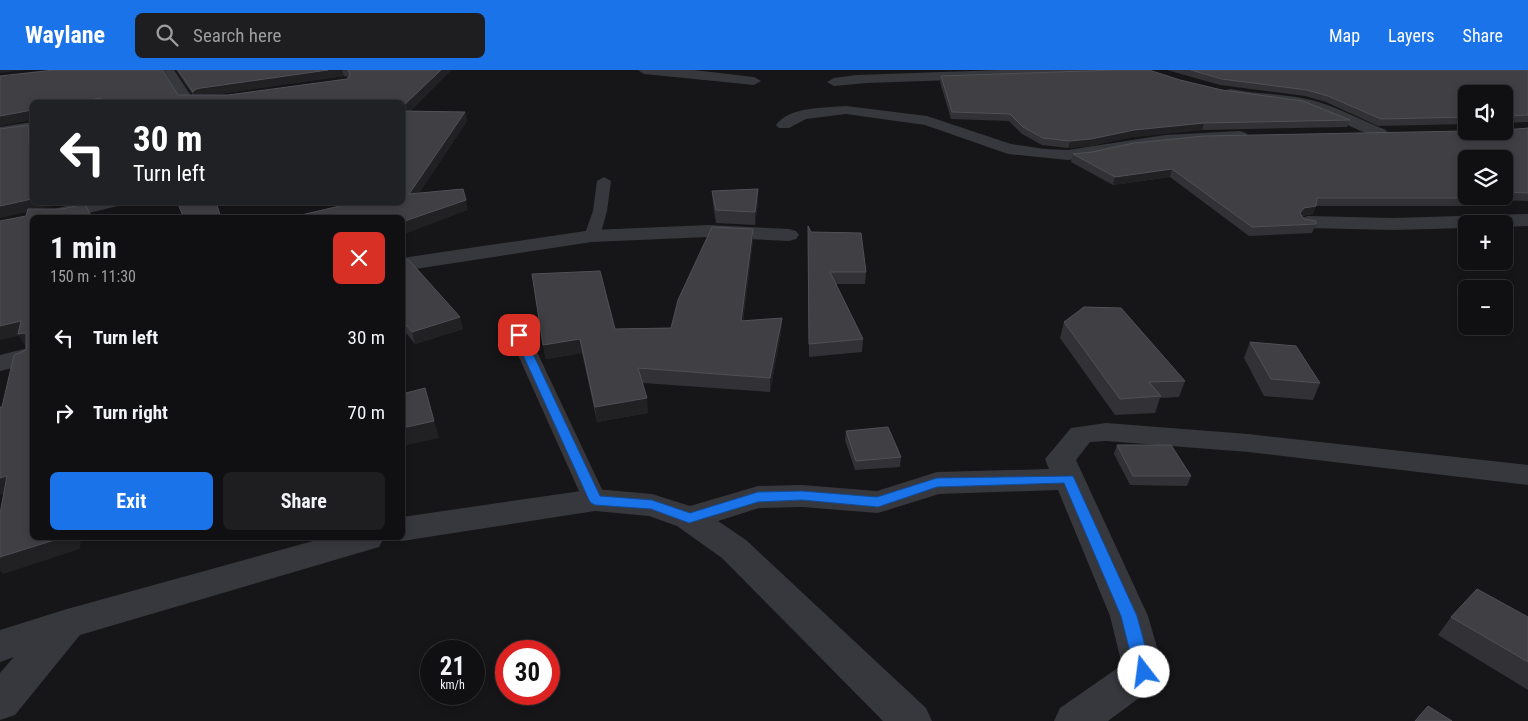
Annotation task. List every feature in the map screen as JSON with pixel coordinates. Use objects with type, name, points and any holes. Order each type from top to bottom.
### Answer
[{"type":"street","points":[[168,70],[187,100]]},
{"type":"street","points":[[628,70],[678,72],[754,81]]},
{"type":"street","points":[[834,82],[851,79],[918,78],[1038,71],[1127,70]]},
{"type":"street","points":[[1221,90],[1246,96],[1274,97],[1313,105],[1380,133]]},
{"type":"street","points":[[784,125],[802,116],[846,110],[927,121],[1008,149],[1068,155],[1165,140],[1251,136]]},
{"type":"street","points":[[0,132],[30,127]]},
{"type":"street","points":[[1346,134],[1398,133]]},
{"type":"street","points":[[51,215],[97,205]]},
{"type":"street","points":[[1308,222],[1393,224],[1528,220]]},
{"type":"street","points":[[405,265],[592,236],[709,231],[788,235]]},
{"type":"street","points":[[0,363],[30,356]]},
{"type":"street","points":[[1075,721],[1144,672],[1129,616],[1060,459],[1081,434],[1106,432],[1248,443],[1528,475]]},
{"type":"street","points":[[689,518],[758,497],[802,496],[878,502],[937,483],[1069,479]]},
{"type":"street","points":[[405,529],[595,500],[652,505],[689,518],[734,549],[911,721]]},
{"type":"street","points":[[0,646],[67,624],[360,540]]},
{"type":"street","points":[[0,702],[67,624]]},
{"type":"lane","points":[[592,236],[600,211],[604,181]]},
{"type":"lane","points":[[519,335],[595,500]]},
{"type":"building","points":[[54,70],[162,70],[178,95],[228,95],[347,79],[350,75],[348,70],[441,70],[405,104],[405,100],[101,100],[101,98],[90,100],[30,100],[30,110],[0,116],[0,76]]},
{"type":"building","points":[[178,70],[328,70],[201,88],[193,92]]},
{"type":"building","points":[[1149,70],[1222,90],[1303,101],[1350,120],[1204,123],[1134,130],[1091,139],[1070,141],[1043,138],[1023,127],[1010,114],[952,112],[941,76]]},
{"type":"building","points":[[1191,70],[1528,70],[1528,115],[1513,116],[1513,85],[1458,85],[1458,117],[1381,119],[1328,96],[1307,90],[1222,79]]},
{"type":"building","points":[[405,111],[465,112],[409,194],[463,189],[466,200],[405,221],[405,215],[301,215],[344,205],[405,205]]},
{"type":"building","points":[[28,125],[30,199],[0,206],[0,129]]},
{"type":"building","points":[[1528,128],[1528,193],[1513,192],[1513,150],[1458,150],[1458,198],[1317,198],[1316,206],[1304,208],[1300,213],[1304,219],[1316,221],[1316,224],[1252,227],[1172,169],[1115,177],[1073,154],[1134,143],[1204,136],[1458,131],[1458,140],[1513,140],[1513,130]]},
{"type":"building","points":[[758,189],[755,212],[716,210],[712,191]]},
{"type":"building","points":[[86,205],[90,215],[30,215],[30,540],[55,540],[0,557],[0,514],[7,476],[0,478],[0,407],[2,407],[14,355],[26,350],[26,334],[18,334],[21,321],[0,326],[0,221],[26,216],[28,209],[62,209]]},
{"type":"building","points":[[178,205],[217,205],[220,215],[183,215]]},
{"type":"building","points":[[808,226],[811,232],[861,233],[866,272],[830,272],[863,339],[809,344]]},
{"type":"building","points":[[712,227],[753,229],[741,321],[782,318],[770,378],[638,368],[647,398],[595,407],[580,339],[543,345],[532,274],[600,271],[615,329],[671,328],[678,300]]},
{"type":"building","points":[[405,260],[409,260],[460,317],[412,332],[405,324]]},
{"type":"building","points":[[1084,307],[1121,308],[1185,381],[1149,382],[1161,396],[1120,399],[1064,322]]},
{"type":"building","points":[[1250,342],[1296,346],[1320,383],[1271,379]]},
{"type":"building","points":[[425,388],[434,421],[405,427],[405,393]]},
{"type":"building","points":[[888,427],[901,457],[856,461],[846,431]]},
{"type":"building","points":[[1117,445],[1171,445],[1191,476],[1133,476]]},
{"type":"building","points":[[1477,589],[1528,617],[1528,662],[1451,617]]},
{"type":"building","points":[[1428,706],[1452,721],[1415,721]]},
{"type":"route","points":[[519,335],[595,500],[652,505],[689,518],[758,497],[802,496],[878,502],[937,483],[1069,479],[1129,616],[1144,672]]}]
